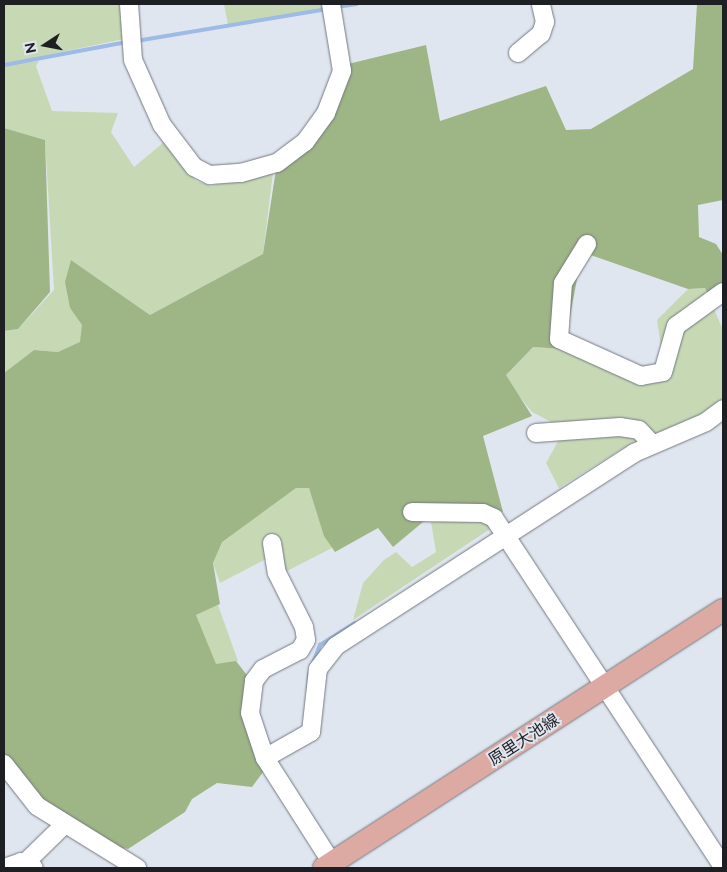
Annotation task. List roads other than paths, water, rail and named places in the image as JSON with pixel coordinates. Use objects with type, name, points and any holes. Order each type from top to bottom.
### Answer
[{"type":"main road","name":"原里大池線","points":[[331,867],[723,610]]},
{"type":"street","points":[[128,4],[133,60],[162,125],[194,167],[210,175],[241,173],[277,163],[305,142],[326,112],[342,71],[332,10]]},
{"type":"street","points":[[518,53],[541,34],[544,22],[541,4]]},
{"type":"street","points":[[587,244],[563,283],[559,339],[641,376],[663,372],[676,326],[723,292]]},
{"type":"street","points":[[265,758],[311,732],[318,669],[336,646],[652,444],[706,422],[723,409]]},
{"type":"street","points":[[536,433],[620,427],[639,430],[652,444]]},
{"type":"street","points":[[412,512],[483,513],[494,518],[507,535],[723,867]]},
{"type":"street","points":[[272,542],[277,572],[304,627],[306,640],[300,650],[263,669],[254,681],[250,713],[265,758],[331,867]]},
{"type":"street","points":[[4,764],[37,806],[137,868]]},
{"type":"street","points":[[4,868],[30,865],[65,824]]},
{"type":"waterway","points":[[336,7],[357,4]]},
{"type":"waterway","points":[[136,41],[327,9]]},
{"type":"waterway","points":[[4,65],[127,42]]},
{"type":"waterway","points":[[312,665],[320,645],[355,623]]},
{"type":"waterway","points":[[308,692],[309,674]]}]
